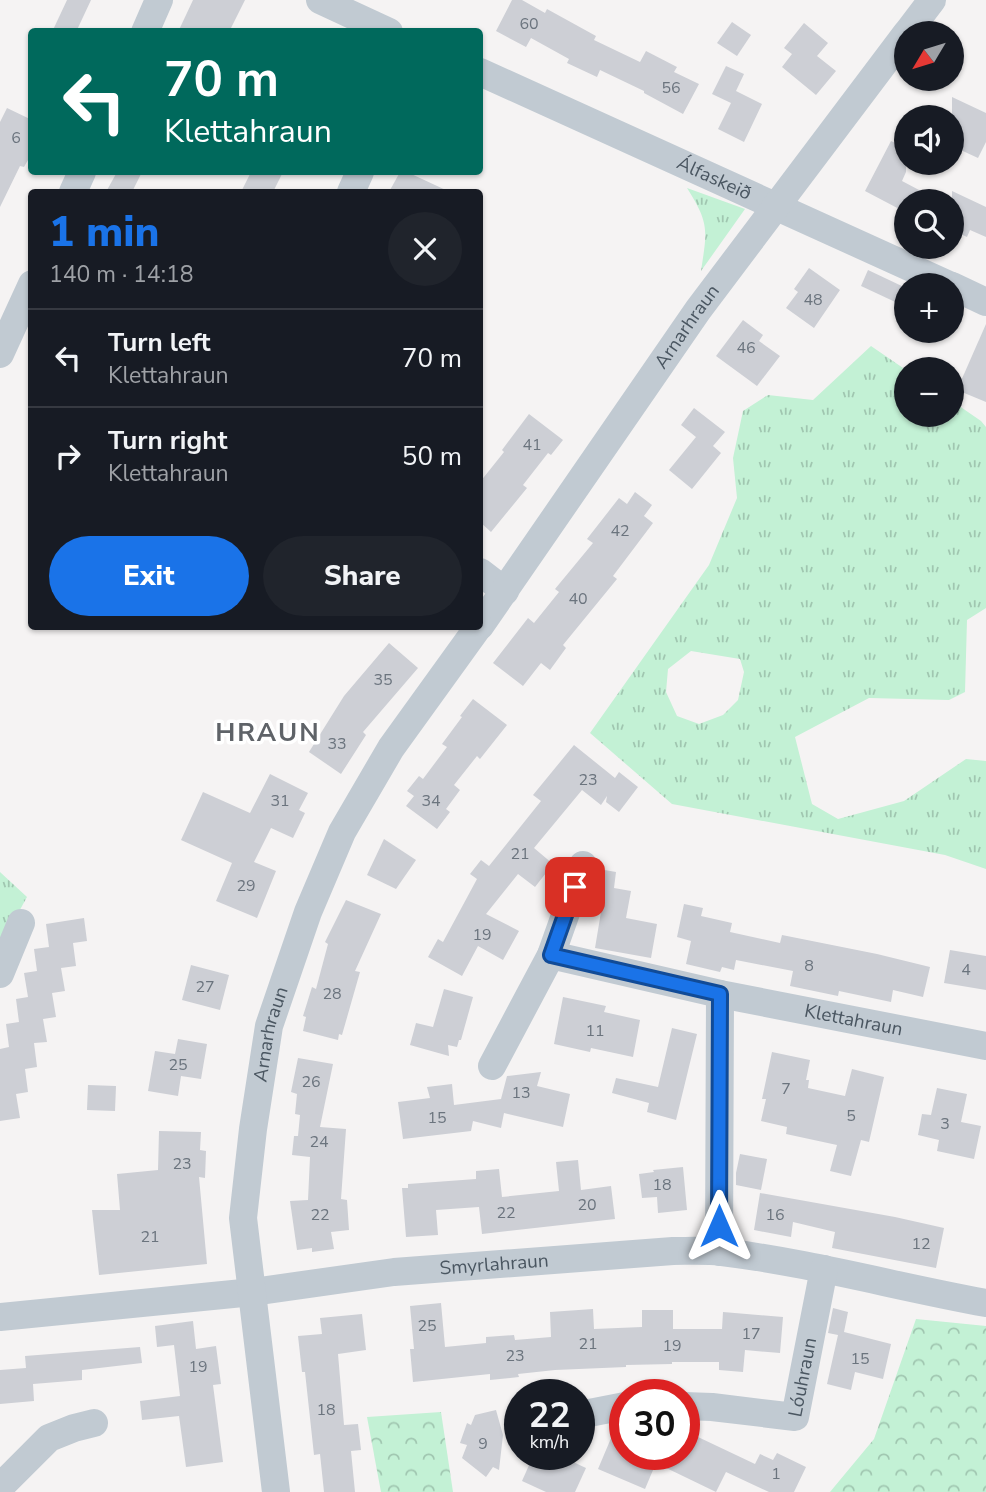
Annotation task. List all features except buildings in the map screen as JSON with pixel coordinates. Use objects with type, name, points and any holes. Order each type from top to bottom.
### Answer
[{"type":"street","points":[[147,28],[159,0]]},
{"type":"street","points":[[320,0],[380,28]]},
{"type":"street","name":"Arnarhraun","points":[[917,21],[932,0]]},
{"type":"street","name":"Arnarhraun","points":[[483,621],[698,310],[894,51]]},
{"type":"street","name":"Álfaskeið","points":[[483,73],[922,273]]},
{"type":"street","name":"Álfaskeið","points":[[964,292],[986,302]]},
{"type":"street","points":[[0,355],[28,293]]},
{"type":"street","points":[[483,574],[505,591]]},
{"type":"street","name":"Arnarhraun","points":[[276,1492],[243,1218],[269,1026],[308,912],[342,832],[391,748],[476,630]]},
{"type":"street","points":[[492,1066],[551,955],[583,864]]},
{"type":"street","points":[[0,974],[21,923]]},
{"type":"street","name":"Klettahraun","points":[[551,955],[720,994],[986,1046]]},
{"type":"street","points":[[719,1252],[720,994]]},
{"type":"street","name":"Smyrlahraun","points":[[0,1317],[253,1292],[394,1272],[673,1251],[719,1252],[824,1269],[986,1304]]},
{"type":"street","name":"Lóuhraun","points":[[700,1407],[795,1417],[824,1269]]},
{"type":"street","points":[[0,1487],[49,1438],[94,1423]]},
{"type":"green space","points":[[687,188],[745,209],[701,271],[705,228],[700,211]]},
{"type":"green space","points":[[871,346],[894,362],[894,427],[964,427],[964,409],[986,427],[986,608],[967,620],[965,692],[949,700],[869,698],[795,737],[812,804],[838,819],[904,801],[966,759],[986,761],[986,869],[945,855],[672,804],[590,733],[709,565],[737,498],[733,458],[743,411],[768,395],[813,400]],"holes":[[[691,651],[740,659],[744,672],[738,700],[723,715],[699,724],[677,716],[666,692],[668,669]]]},
{"type":"green space","points":[[0,872],[27,897],[0,946]]},
{"type":"green space","points":[[916,1319],[986,1326],[986,1492],[830,1492],[874,1439]]},
{"type":"green space","points":[[441,1412],[453,1492],[381,1492],[367,1417]]},
{"type":"district","name":"HRAUN","points":[[268,732]]},
{"type":"route","points":[[575,887],[551,955],[720,994],[719,1226]]}]
